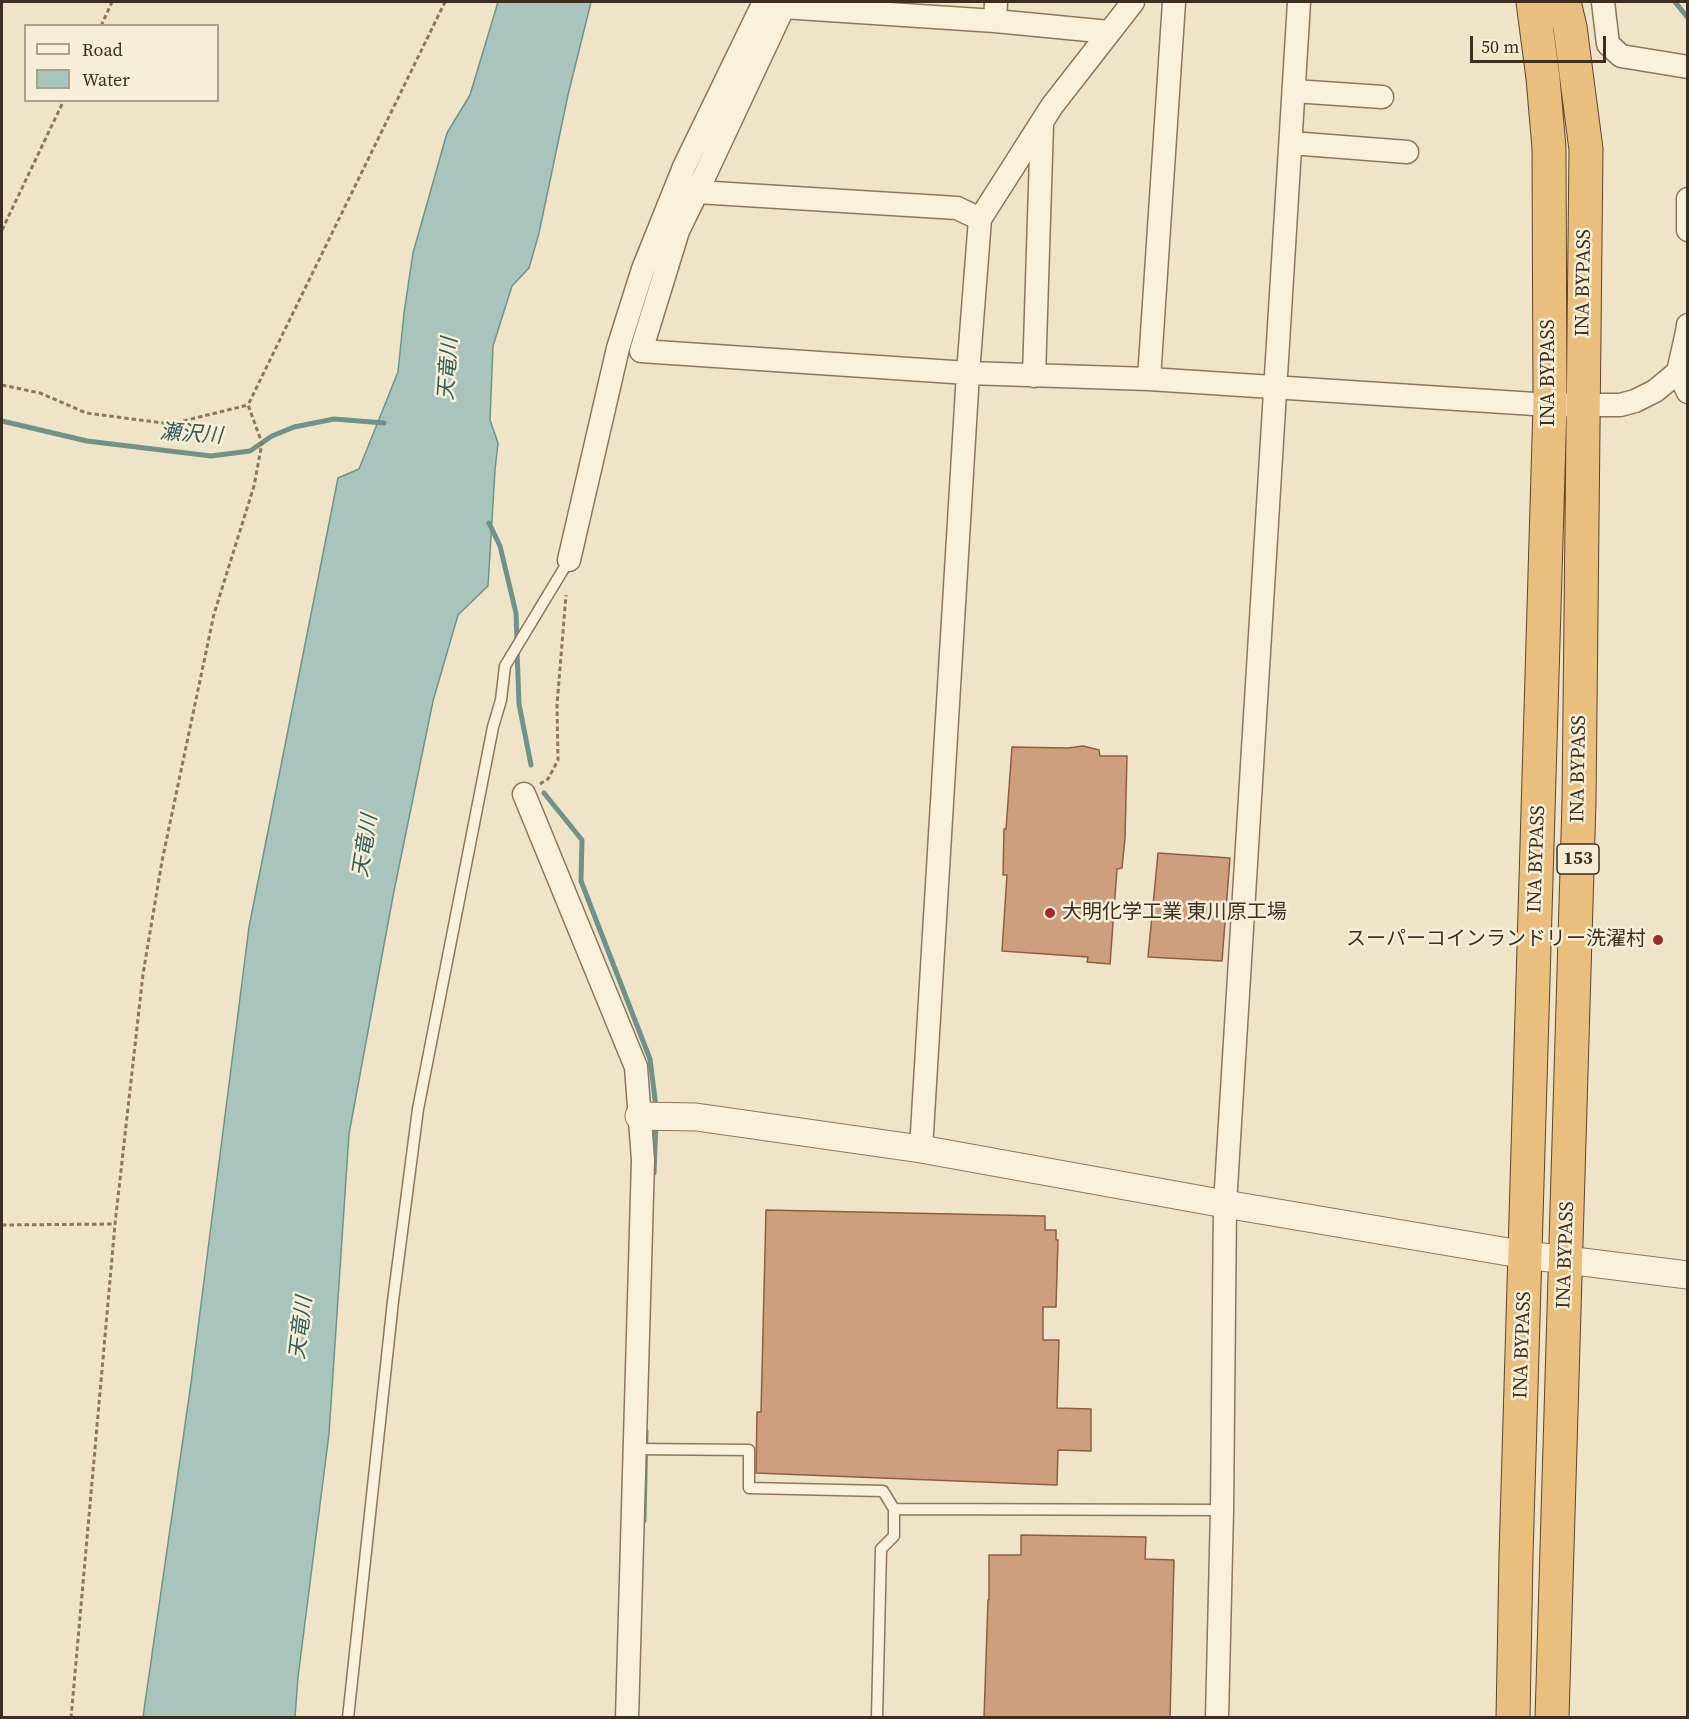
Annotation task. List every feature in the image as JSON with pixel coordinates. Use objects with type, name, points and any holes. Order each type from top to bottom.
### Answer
[{"type":"highway","name":"INA BYPASS","points":[[1513,1718],[1550,405],[1549,148],[1533,2]]},
{"type":"highway","name":"INA BYPASS","points":[[1552,1718],[1579,802],[1586,149],[1570,27],[1564,2]]},
{"type":"street","points":[[921,1149],[968,373],[980,219],[1052,106],[1133,2]]},
{"type":"street","points":[[1149,379],[1174,2]]},
{"type":"street","points":[[1217,1718],[1225,1204],[1299,2]]},
{"type":"street","points":[[1603,2],[1608,44],[1621,56],[1688,67]]},
{"type":"street","points":[[778,3],[995,11],[1109,32]]},
{"type":"street","points":[[778,3],[678,231],[641,351],[968,373],[1149,379],[1550,405],[1620,405],[1683,382],[1688,325]]},
{"type":"street","points":[[569,560],[618,348],[643,269],[684,167],[778,3]]},
{"type":"street","points":[[1294,92],[1382,97]]},
{"type":"street","points":[[1034,376],[1042,123]]},
{"type":"street","points":[[1291,143],[1407,152]]},
{"type":"street","points":[[697,192],[957,208],[980,219]]},
{"type":"street","points":[[1688,199],[1688,230]]},
{"type":"street","points":[[524,794],[636,1068],[650,1116],[643,1160],[643,1449],[627,1718]]},
{"type":"street","points":[[650,1116],[696,1117],[921,1149],[1526,1255],[1688,1275]]},
{"type":"lane","points":[[348,1718],[393,1301],[418,1109],[491,738],[501,700],[505,666],[569,560]]},
{"type":"lane","points":[[643,1449],[749,1450],[749,1488],[882,1491],[894,1509],[894,1536],[881,1549],[877,1718]]},
{"type":"lane","points":[[894,1509],[1222,1510]]},
{"type":"path","points":[[102,24],[112,2]]},
{"type":"path","points":[[71,1718],[115,1224],[143,974],[162,861],[214,614],[254,486],[262,443],[249,405],[445,2]]},
{"type":"path","points":[[2,230],[63,102]]},
{"type":"path","points":[[2,385],[40,393],[86,412],[171,424],[249,405]]},
{"type":"path","points":[[524,794],[548,779],[558,760],[557,705],[569,560]]},
{"type":"path","points":[[2,1225],[115,1224]]},
{"type":"water","name":"天竜川","points":[[498,2],[591,2],[568,95],[539,233],[529,268],[512,286],[493,346],[490,420],[498,443],[488,586],[458,615],[433,701],[394,891],[349,1134],[329,1434],[295,1717],[143,1717],[191,1383],[249,927],[338,478],[359,469],[398,372],[413,253],[447,133],[470,95]]},
{"type":"building","points":[[1083,746],[1099,750],[1100,756],[1127,756],[1125,838],[1122,868],[1117,869],[1110,964],[1087,962],[1088,957],[1002,951],[1007,875],[1003,875],[1004,829],[1006,829],[1012,747]]},
{"type":"building","points":[[1158,853],[1230,858],[1222,961],[1148,957]]},
{"type":"building","points":[[766,1210],[1045,1216],[1045,1230],[1056,1230],[1056,1240],[1058,1240],[1056,1307],[1043,1307],[1043,1340],[1059,1340],[1057,1408],[1091,1409],[1091,1451],[1058,1450],[1057,1485],[756,1473],[757,1412],[761,1412]]},
{"type":"building","points":[[1021,1535],[1146,1537],[1145,1559],[1174,1560],[1170,1718],[984,1718],[989,1555],[1021,1555]]},
{"type":"waterway","points":[[1675,2],[1688,18]]},
{"type":"waterway","name":"瀬沢川","points":[[2,421],[87,441],[211,456],[250,451],[272,436],[294,427],[334,419],[384,423]]},
{"type":"waterway","points":[[489,523],[500,546],[516,613],[517,642]]},
{"type":"waterway","points":[[517,651],[519,704],[531,765]]},
{"type":"waterway","points":[[544,793],[582,840],[581,881],[650,1059],[656,1107]]},
{"type":"waterway","points":[[654,1173],[656,1123]]},
{"type":"waterway","points":[[644,1521],[646,1431]]},
{"type":"place","name":"大明化学工業 東川原工場","points":[[1050,913]]},
{"type":"place","name":"スーパーコインランドリー洗濯村","points":[[1658,940]]}]
